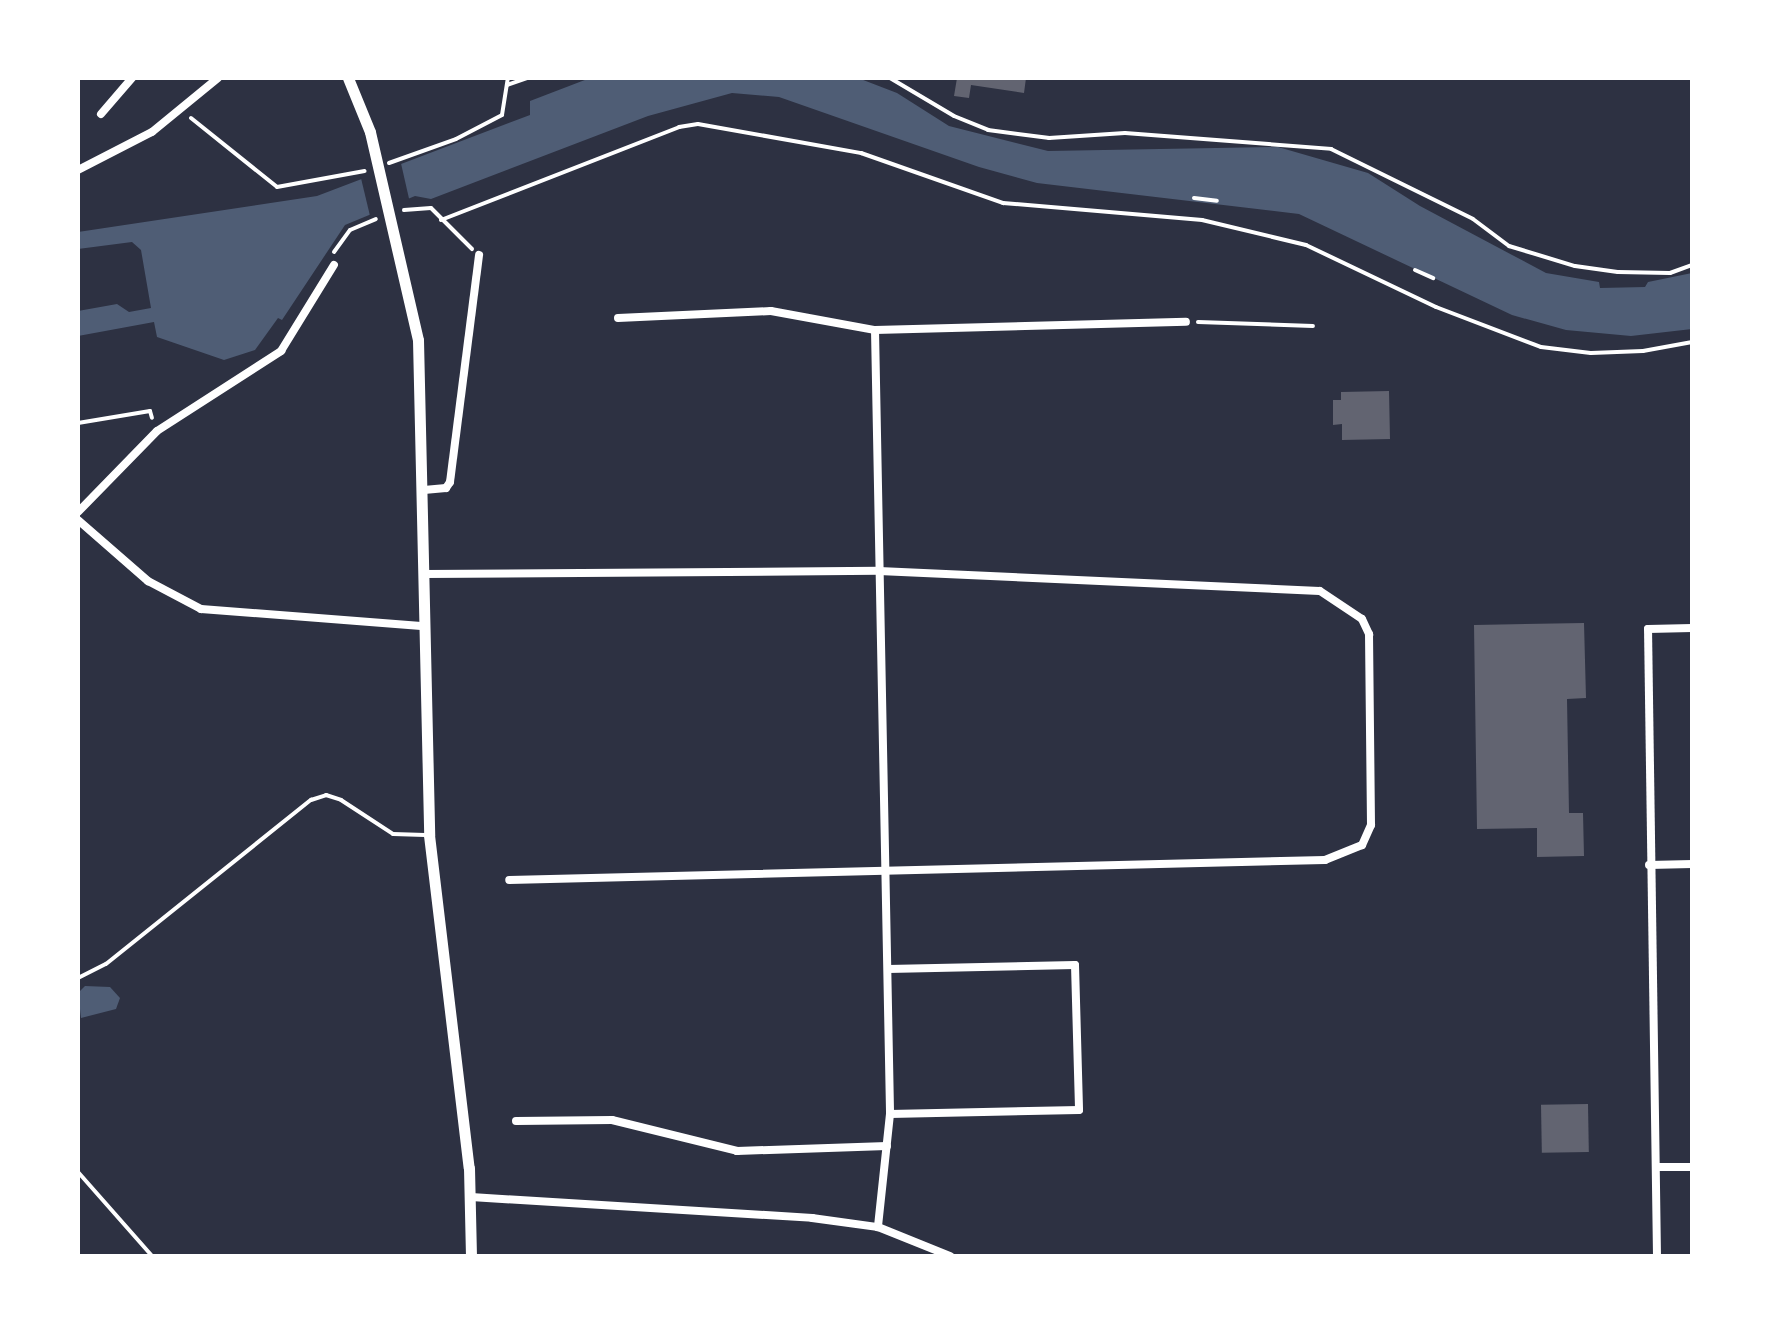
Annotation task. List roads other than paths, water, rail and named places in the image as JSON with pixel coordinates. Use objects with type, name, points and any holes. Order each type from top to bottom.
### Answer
[{"type":"main road","points":[[348,78],[376,154],[418,340],[429,835],[472,1198],[470,1256]]},
{"type":"street","points":[[102,114],[132,78]]},
{"type":"street","points":[[78,170],[114,155],[218,78]]},
{"type":"street","points":[[424,490],[446,488],[450,482],[479,255]]},
{"type":"street","points":[[78,512],[156,431],[262,367],[280,351],[334,265]]},
{"type":"street","points":[[618,318],[771,311],[876,330],[1186,322]]},
{"type":"street","points":[[876,330],[890,1114],[878,1227]]},
{"type":"street","points":[[78,520],[148,581],[201,609],[424,626]]},
{"type":"street","points":[[424,574],[879,571],[1320,592],[1362,619],[1368,634],[1371,825],[1362,845],[1325,860],[509,880]]},
{"type":"street","points":[[1657,1256],[1648,629],[1692,628]]},
{"type":"street","points":[[1649,865],[1692,864]]},
{"type":"street","points":[[888,969],[1075,965],[1079,1110],[890,1114]]},
{"type":"street","points":[[516,1121],[612,1120],[737,1152],[886,1146]]},
{"type":"street","points":[[1656,1167],[1692,1167]]},
{"type":"street","points":[[472,1198],[679,1208],[878,1227],[950,1256]]},
{"type":"lane","points":[[78,978],[106,964],[310,800],[326,796],[341,800],[393,834],[429,835]]},
{"type":"lane","points":[[78,1172],[152,1256]]},
{"type":"water","points":[[590,78],[858,78],[897,93],[949,126],[1048,151],[1278,147],[1368,173],[1420,206],[1546,273],[1599,282],[1600,288],[1645,287],[1648,282],[1692,273],[1692,329],[1631,336],[1566,330],[1512,315],[1299,214],[1037,183],[979,167],[779,97],[732,93],[648,116],[431,199],[415,196],[345,225],[282,320],[278,318],[255,350],[224,360],[157,337],[154,322],[78,336],[78,311],[117,304],[129,312],[151,308],[141,250],[132,242],[78,249],[78,232],[317,196],[530,115],[530,101]]},
{"type":"water","points":[[85,986],[110,987],[120,998],[116,1009],[81,1018],[78,993]]}]
